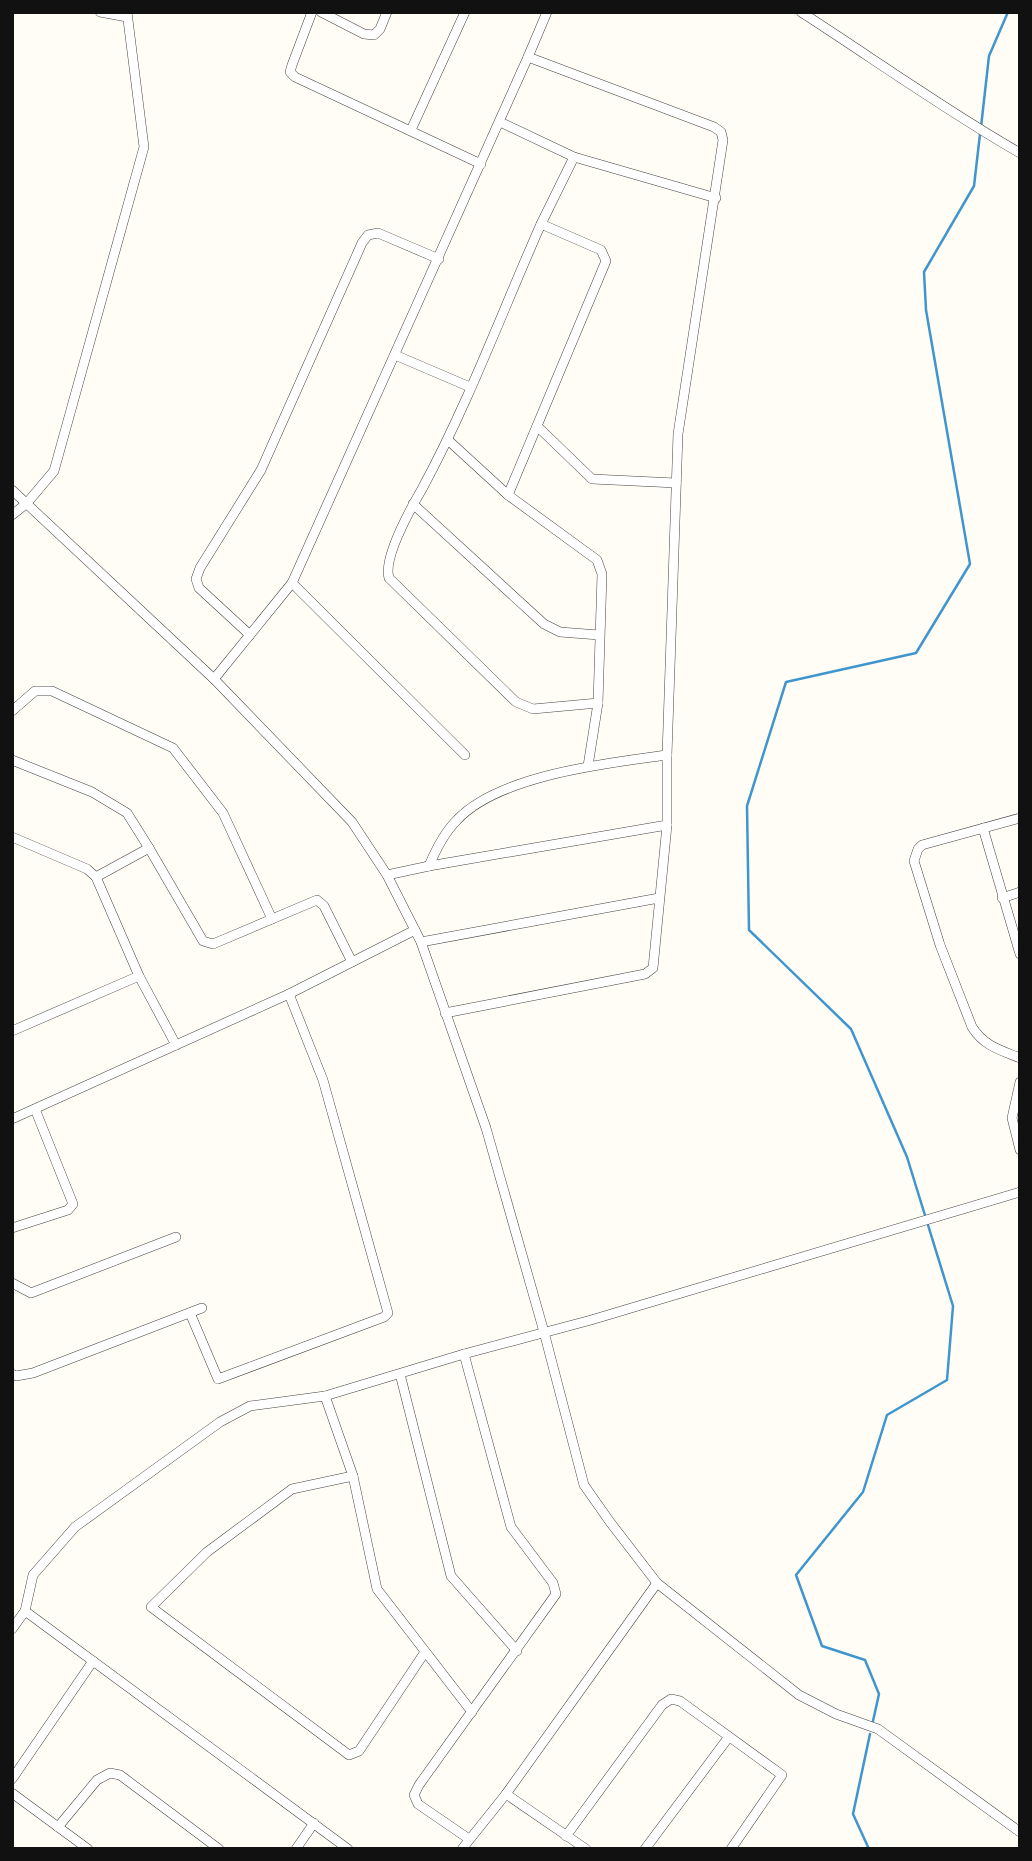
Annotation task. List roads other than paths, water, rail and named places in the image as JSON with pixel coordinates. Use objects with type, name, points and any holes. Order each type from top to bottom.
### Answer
[{"type":"street","points":[[12,515],[27,503],[54,471],[144,147],[127,15],[100,12]]},
{"type":"street","points":[[312,12],[290,72],[295,77],[481,164]]},
{"type":"street","points":[[321,12],[364,34],[374,35],[380,29],[387,12]]},
{"type":"street","points":[[411,130],[465,12]]},
{"type":"street","points":[[214,679],[292,583],[439,259],[547,12]]},
{"type":"street","points":[[801,12],[975,128],[1020,153]]},
{"type":"street","points":[[445,1013],[645,974],[653,968],[667,825],[678,434],[723,140],[721,132],[714,127],[528,57]]},
{"type":"street","points":[[500,122],[574,158],[716,198]]},
{"type":"street","points":[[574,158],[541,224],[448,440],[414,504],[387,565],[389,578],[523,707],[533,709],[598,703]]},
{"type":"street","points":[[508,495],[606,261],[601,250],[541,224]]},
{"type":"street","points":[[250,635],[199,589],[196,579],[200,568],[261,470],[362,243],[368,235],[378,233],[439,259]]},
{"type":"street","points":[[395,355],[470,387]]},
{"type":"street","points":[[537,426],[592,479],[677,483]]},
{"type":"street","points":[[448,440],[508,495],[597,560],[602,574],[598,703],[588,766]]},
{"type":"street","points":[[12,490],[214,679],[352,821],[387,875],[421,942],[486,1128],[584,1485],[610,1522],[657,1583],[799,1695],[836,1714],[878,1730],[1020,1832]]},
{"type":"street","points":[[414,504],[544,624],[560,632],[599,635]]},
{"type":"street","points":[[292,583],[465,755]]},
{"type":"street","points":[[12,711],[34,691],[52,691],[173,748],[223,813],[272,919]]},
{"type":"street","points":[[429,866],[438,845],[458,818],[498,791],[588,766],[667,755]]},
{"type":"street","points":[[12,761],[92,792],[127,813],[203,941],[213,944],[317,900],[324,906],[352,962]]},
{"type":"street","points":[[1020,818],[922,845],[915,855],[915,868],[940,945],[972,1027],[988,1046],[1020,1058]]},
{"type":"street","points":[[387,875],[667,825]]},
{"type":"street","points":[[983,828],[1020,954]]},
{"type":"street","points":[[12,837],[87,869],[96,877],[139,976],[176,1045]]},
{"type":"street","points":[[96,877],[149,848]]},
{"type":"street","points":[[1002,898],[1020,892]]},
{"type":"street","points":[[421,942],[659,898]]},
{"type":"street","points":[[12,1119],[289,993],[415,930]]},
{"type":"street","points":[[12,1031],[139,976]]},
{"type":"street","points":[[190,1313],[218,1379],[384,1317],[388,1313],[323,1080],[289,993]]},
{"type":"street","points":[[1020,1082],[1012,1118],[1020,1150]]},
{"type":"street","points":[[12,1228],[68,1210],[73,1204],[35,1109]]},
{"type":"street","points":[[12,1629],[25,1611],[33,1574],[75,1527],[220,1422],[250,1406],[325,1396],[1020,1192]]},
{"type":"street","points":[[12,1283],[32,1293],[176,1237]]},
{"type":"street","points":[[12,1374],[16,1376],[33,1373],[202,1308]]},
{"type":"street","points":[[464,1354],[511,1527],[555,1588],[556,1594],[414,1795],[418,1804],[469,1839]]},
{"type":"street","points":[[400,1374],[452,1576],[517,1651]]},
{"type":"street","points":[[325,1396],[353,1476],[377,1589],[472,1712]]},
{"type":"street","points":[[353,1476],[292,1489],[207,1552],[151,1607],[349,1755],[359,1751],[425,1651]]},
{"type":"street","points":[[462,1849],[506,1794],[657,1583]]},
{"type":"street","points":[[25,1611],[348,1849]]},
{"type":"street","points":[[12,1779],[93,1661]]},
{"type":"street","points":[[566,1836],[662,1705],[671,1699],[680,1701],[782,1775],[732,1849]]},
{"type":"street","points":[[645,1849],[728,1738]]},
{"type":"street","points":[[58,1827],[97,1780],[110,1773],[120,1776],[219,1849]]},
{"type":"street","points":[[12,1793],[88,1849]]},
{"type":"street","points":[[506,1794],[586,1849]]},
{"type":"street","points":[[296,1849],[314,1823]]},
{"type":"waterway","points":[[981,127],[989,56],[1008,12]]},
{"type":"waterway","points":[[873,1721],[879,1694],[865,1660],[822,1646],[796,1575],[863,1492],[887,1415],[947,1380],[953,1306],[907,1157],[851,1029],[749,930],[747,806],[786,682],[916,653],[970,564],[926,310],[924,272],[974,186],[980,134]]},
{"type":"waterway","points":[[869,1849],[853,1814],[870,1734]]}]
